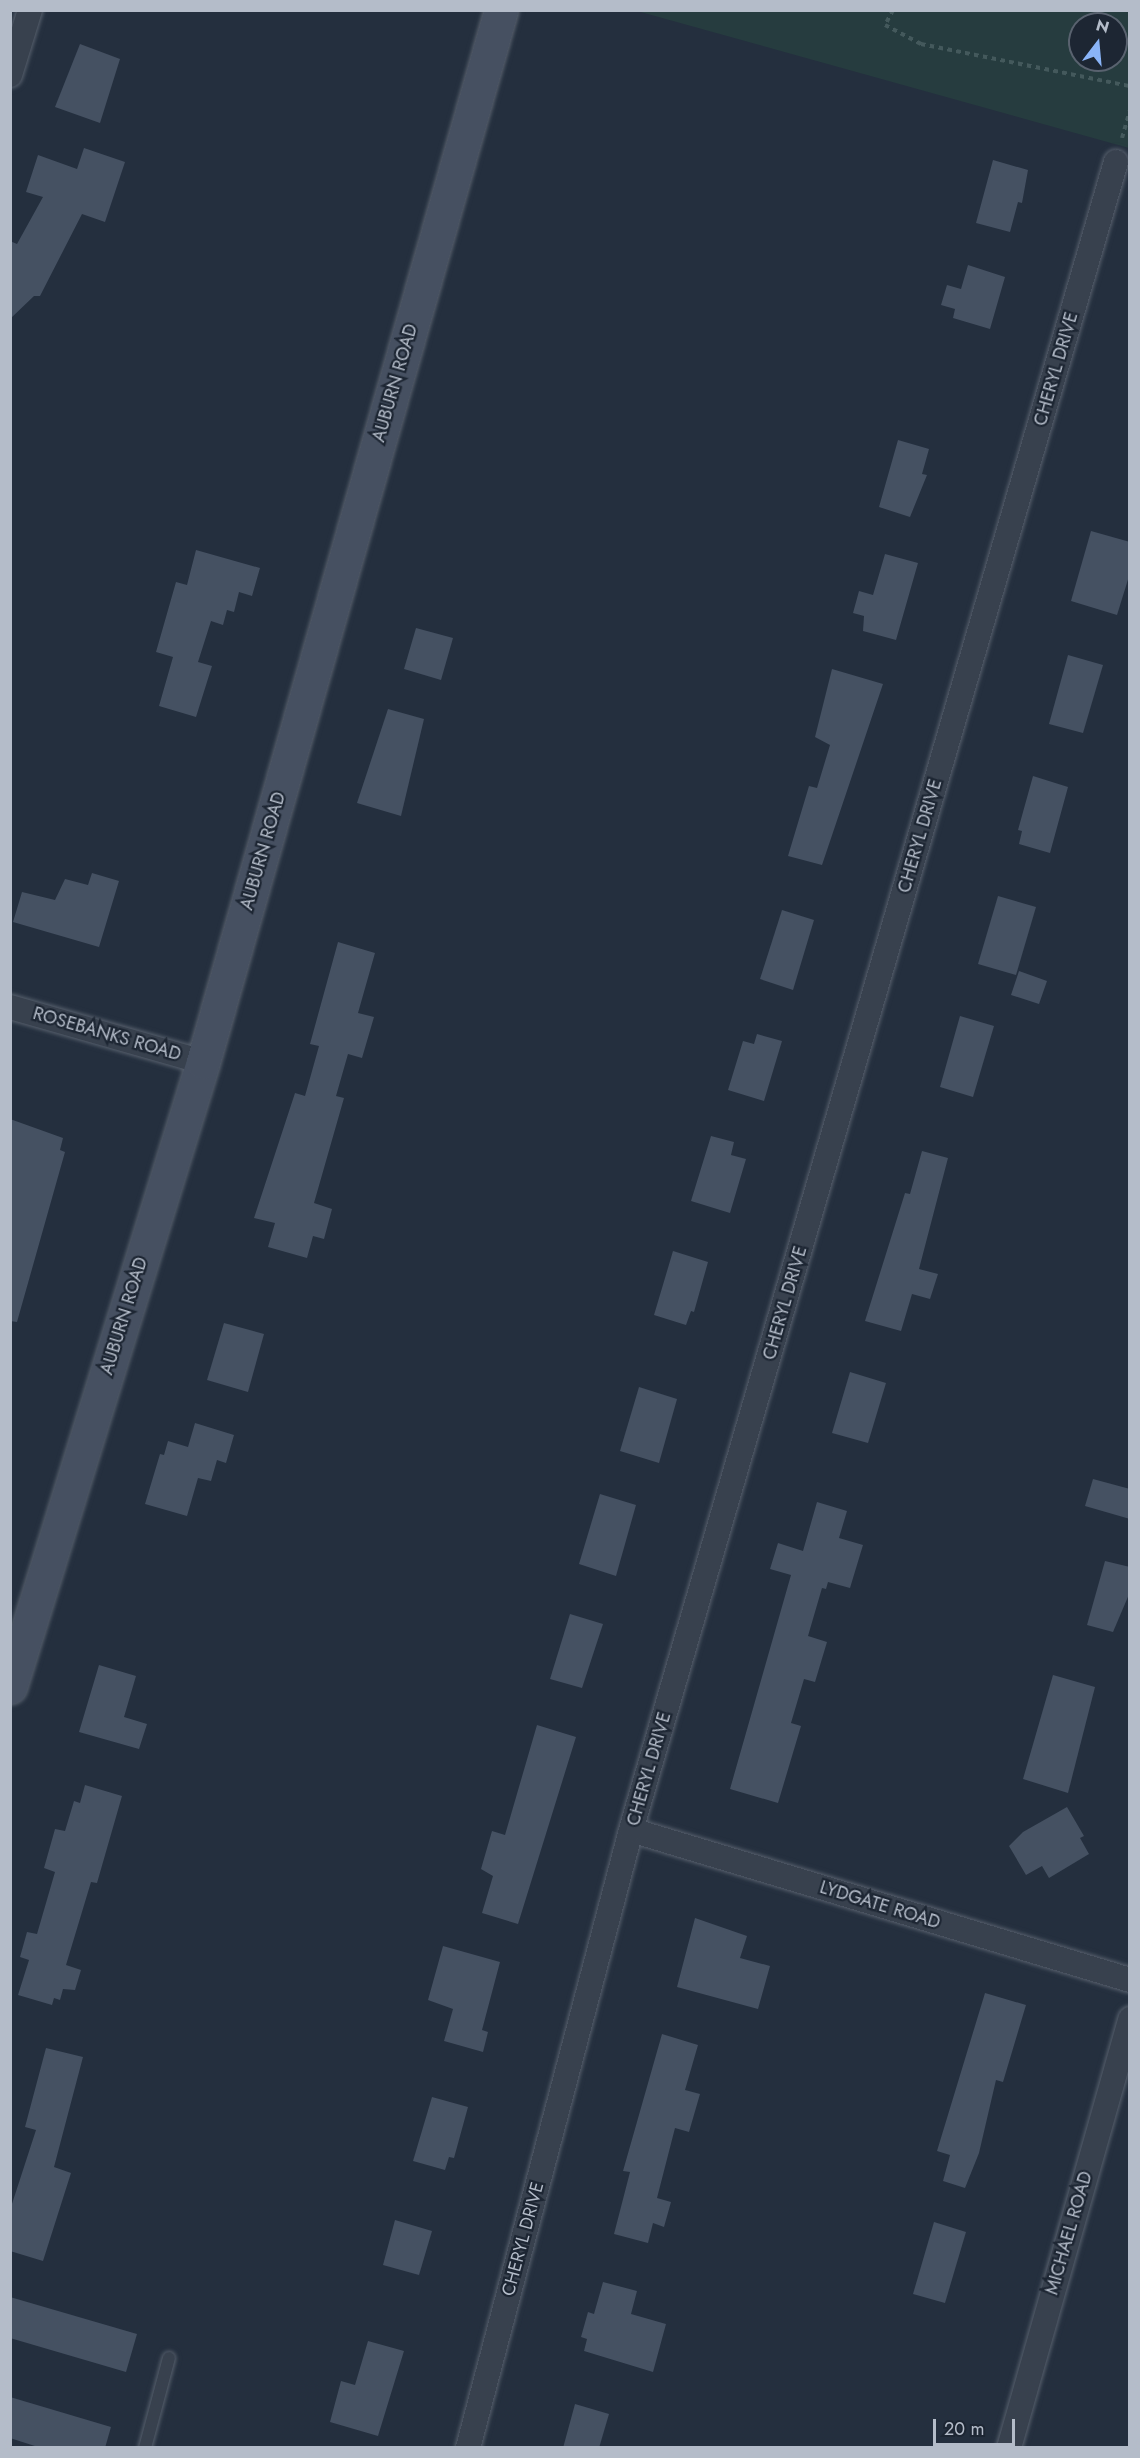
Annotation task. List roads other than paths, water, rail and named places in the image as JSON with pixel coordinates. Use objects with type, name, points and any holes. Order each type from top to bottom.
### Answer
[{"type":"street","points":[[10,75],[30,10]]},
{"type":"street","name":"AUBURN ROAD","points":[[10,1687],[202,1062],[501,10]]},
{"type":"street","name":"CHERYL DRIVE","points":[[468,2448],[631,1830],[1116,162]]},
{"type":"street","name":"ROSEBANKS ROAD","points":[[10,1007],[202,1062]]},
{"type":"street","name":"LYDGATE ROAD","points":[[631,1830],[1130,1980]]},
{"type":"street","name":"MICHAEL ROAD","points":[[1009,2448],[1130,2019]]},
{"type":"lane","points":[[145,2448],[169,2358]]}]
